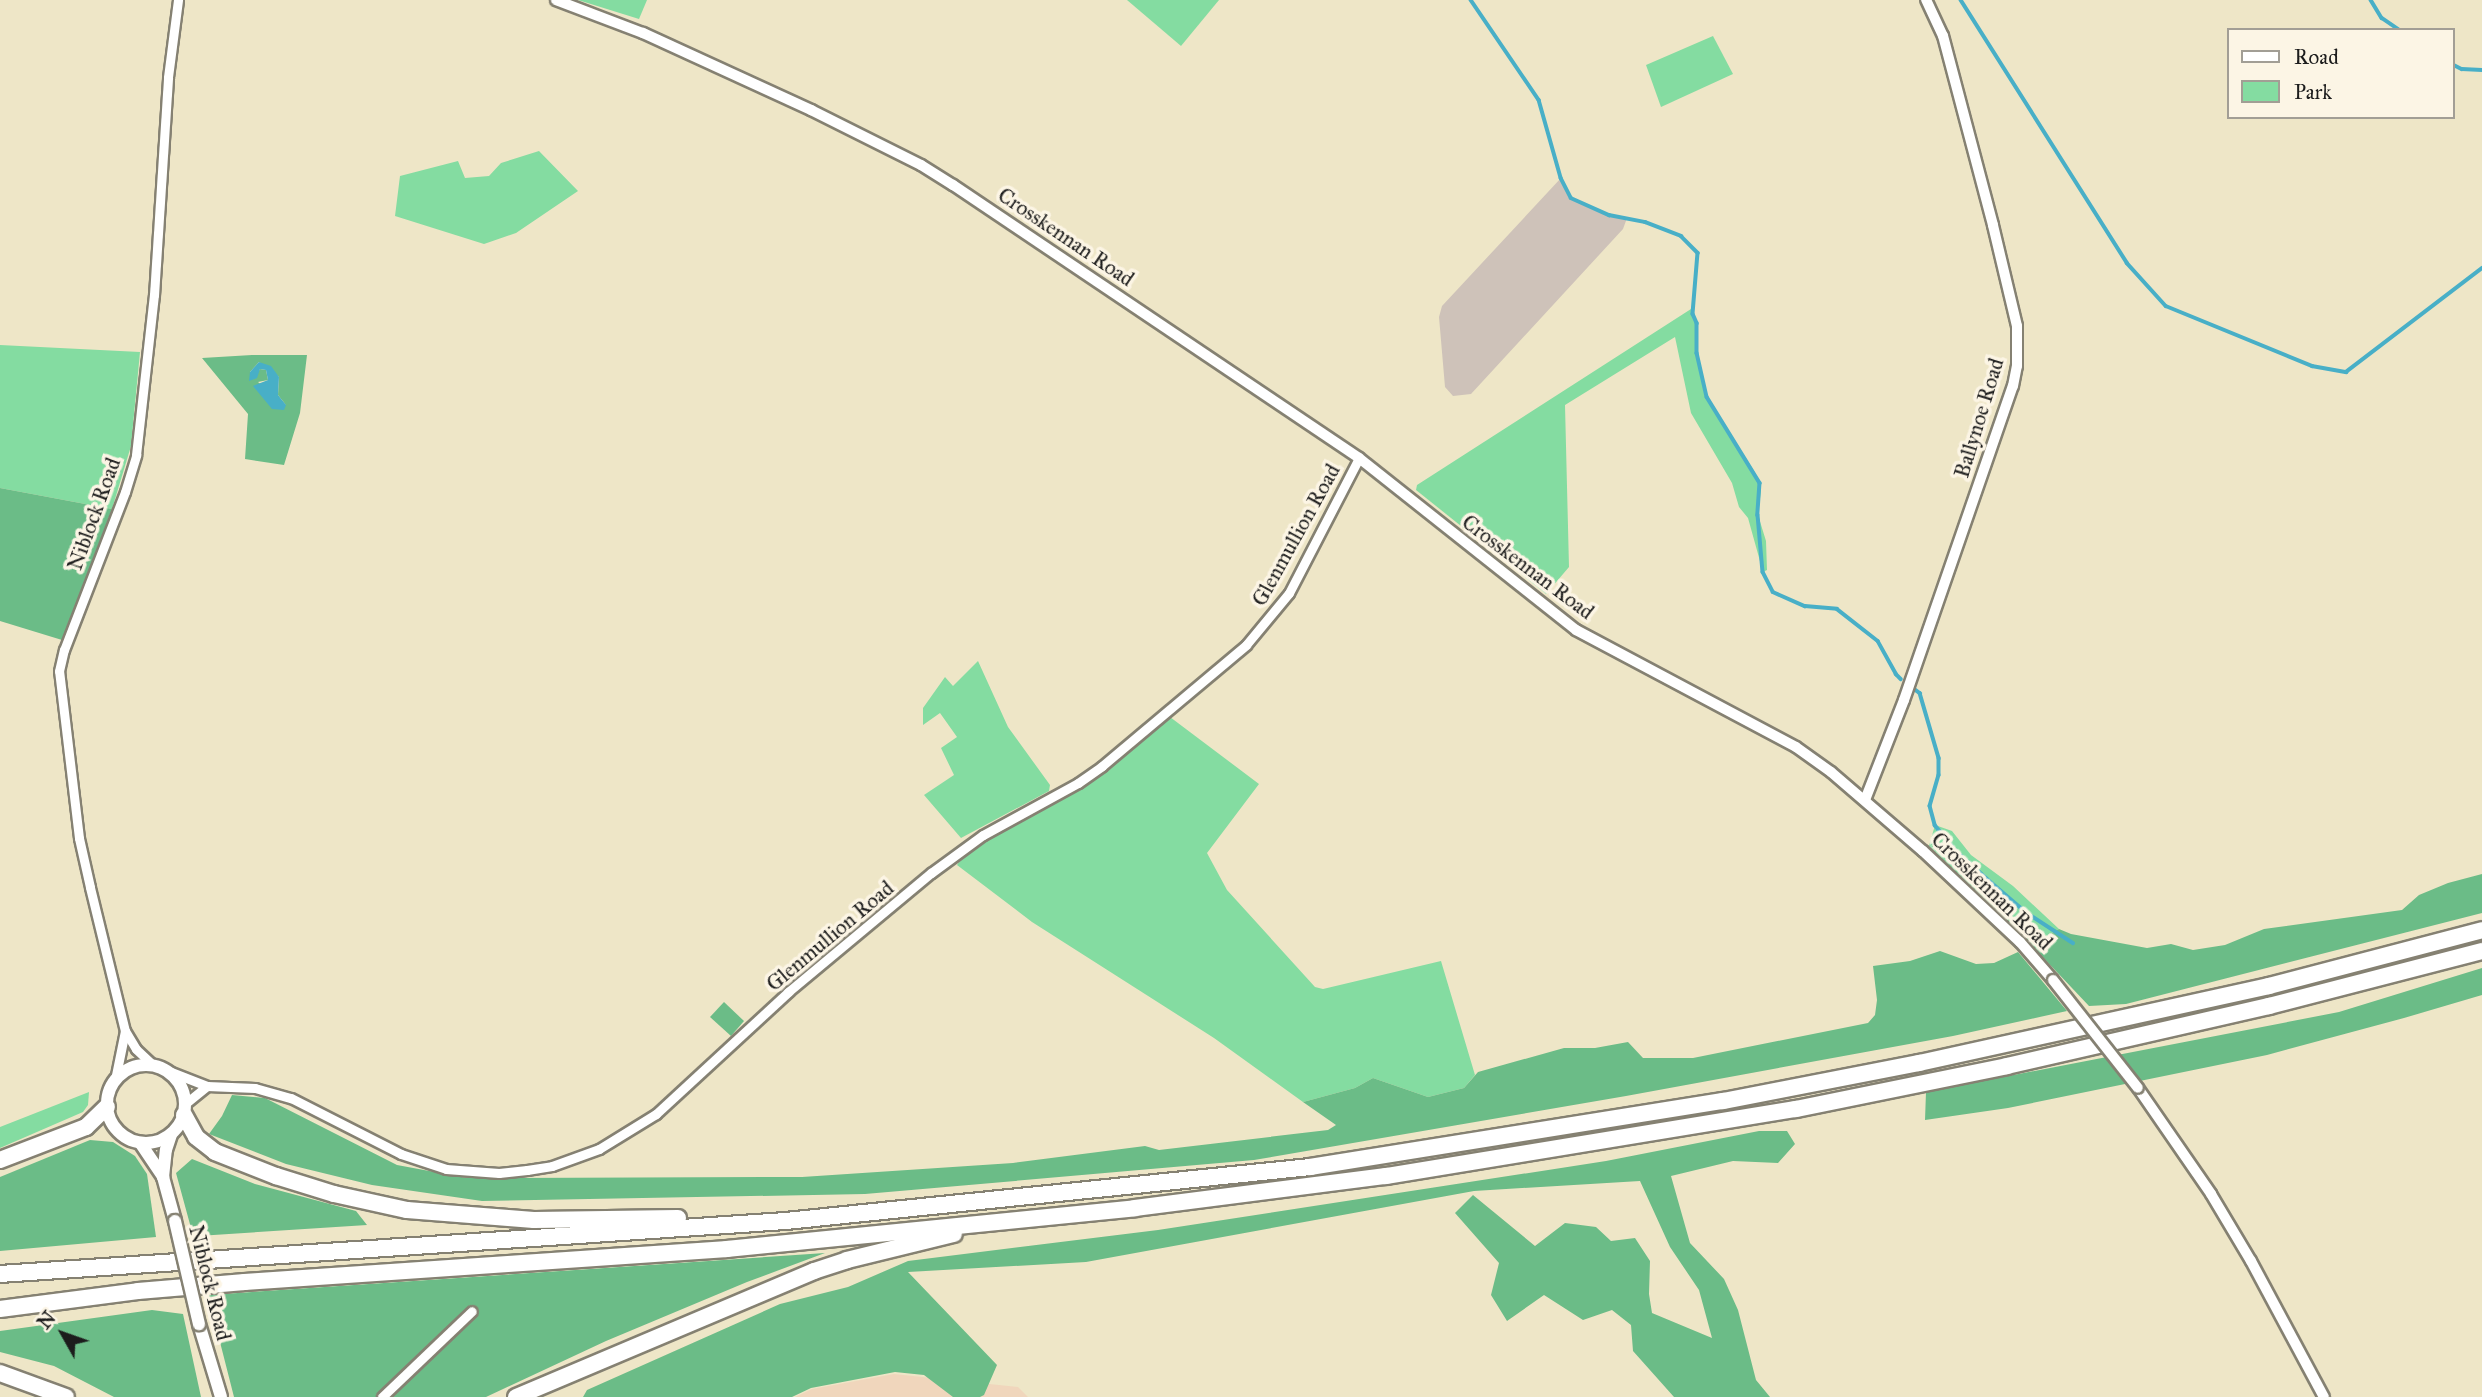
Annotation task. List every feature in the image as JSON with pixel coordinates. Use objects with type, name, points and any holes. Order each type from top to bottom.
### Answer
[{"type":"highway","points":[[0,1274],[786,1221],[1310,1167],[1710,1104],[2134,1017],[2482,930]]},
{"type":"highway","points":[[0,1309],[151,1290],[727,1249],[1135,1208],[1386,1176],[1796,1109],[2152,1034],[2482,951]]},
{"type":"highway","points":[[0,1160],[86,1127],[107,1107]]},
{"type":"highway","points":[[185,1109],[195,1137],[215,1152],[276,1176],[334,1194],[407,1210],[534,1220],[695,1217],[786,1221]]},
{"type":"highway","points":[[516,1397],[814,1271],[993,1222]]},
{"type":"highway","points":[[0,1373],[66,1397]]},
{"type":"main road","points":[[153,1065],[166,1070],[176,1079],[185,1109],[171,1135],[162,1141],[141,1144],[117,1132],[107,1107],[115,1080],[132,1068],[153,1065]]},
{"type":"main road","name":"Niblock Road","points":[[163,1177],[166,1150],[171,1135]]},
{"type":"main road","name":"Niblock Road","points":[[141,1144],[163,1177],[199,1324],[221,1397]]},
{"type":"street","name":"Niblock Road","points":[[153,1065],[136,1049],[125,1031],[79,838],[60,671],[64,650],[125,492],[135,455],[154,295],[167,78],[178,0]]},
{"type":"street","name":"Crosskennan Road","points":[[556,0],[643,33],[921,164],[1359,458],[1576,630],[1796,747],[1865,800],[2020,942],[2138,1088],[2211,1194],[2251,1261],[2323,1397]]},
{"type":"street","name":"Ballynoe Road","points":[[1865,800],[1904,700],[2013,386],[2017,366],[2017,326],[1993,225],[1943,36],[1926,0]]},
{"type":"street","name":"Glenmullion Road","points":[[166,1070],[207,1086],[255,1088],[290,1098],[392,1150],[446,1168],[499,1173],[552,1166],[617,1140],[674,1098],[788,992],[931,873],[983,835],[1077,783],[1102,766],[1246,645],[1289,593],[1359,458]]},
{"type":"street","name":"Niblock Road","points":[[115,1080],[125,1031]]},
{"type":"street","points":[[185,1109],[207,1086]]},
{"type":"street","points":[[382,1397],[472,1311]]},
{"type":"shaded area","points":[[1561,178],[1571,198],[1579,203],[1609,215],[1627,218],[1623,229],[1471,394],[1453,396],[1445,387],[1439,317],[1442,306]]},
{"type":"shaded area","points":[[894,1374],[1018,1387],[1028,1397],[795,1397],[812,1389]]},
{"type":"green space","points":[[578,0],[647,0],[639,19]]},
{"type":"green space","points":[[1127,0],[1219,0],[1181,46]]},
{"type":"green space","points":[[1713,36],[1733,74],[1661,107],[1646,65]]},
{"type":"green space","points":[[539,151],[578,191],[516,233],[484,244],[395,216],[400,176],[458,161],[465,178],[489,176],[501,163]]},
{"type":"green space","points":[[1691,309],[1697,323],[1697,353],[1707,397],[1754,471],[1761,490],[1758,515],[1766,541],[1767,570],[1763,572],[1748,518],[1739,507],[1732,483],[1691,413],[1675,337],[1565,405],[1569,567],[1546,594],[1416,490],[1417,485]]},
{"type":"green space","points":[[0,345],[140,352],[131,446],[112,509],[0,488]]},
{"type":"green space","points":[[307,355],[300,413],[284,465],[245,459],[248,414],[202,358]],"holes":[[[259,362],[279,377],[278,395],[286,405],[258,382],[268,380],[266,370],[260,369],[256,375],[250,372]]]},
{"type":"green space","points":[[0,488],[112,509],[62,640],[0,621]]},
{"type":"green space","points":[[978,661],[1008,727],[1050,785],[1049,791],[961,838],[924,795],[954,775],[941,748],[957,737],[940,713],[923,725],[923,708],[945,677],[953,686]]},
{"type":"green space","points":[[1170,717],[1259,784],[1207,853],[1227,890],[1315,987],[1323,989],[1441,961],[1475,1075],[1464,1088],[1428,1097],[1373,1078],[1355,1088],[1303,1102],[1214,1038],[1032,922],[957,865],[964,854],[1090,783]]},
{"type":"green space","points":[[1935,825],[1952,831],[1971,855],[2013,886],[2059,929],[2039,940],[2037,951],[1929,846]]},
{"type":"green space","points":[[2482,874],[2482,913],[2126,1004],[2089,1006],[2037,951],[2039,940],[2059,929],[2071,934],[2147,948],[2171,944],[2193,950],[2225,945],[2264,929],[2402,910],[2419,895],[2448,883]]},
{"type":"green space","points":[[1940,951],[1976,964],[1994,963],[2018,952],[2067,1011],[1953,1036],[1626,1096],[1254,1160],[865,1194],[482,1201],[372,1185],[286,1164],[209,1134],[232,1095],[265,1098],[397,1165],[467,1178],[802,1177],[1013,1163],[1145,1146],[1159,1150],[1328,1130],[1336,1125],[1303,1102],[1355,1088],[1373,1078],[1428,1097],[1464,1088],[1478,1072],[1564,1048],[1595,1048],[1628,1042],[1643,1058],[1693,1058],[1868,1023],[1875,1015],[1877,1000],[1873,966],[1910,961]]},
{"type":"green space","points":[[2482,968],[2482,995],[2404,1018],[2267,1055],[2008,1108],[1925,1120],[1926,1092],[2339,1012]]},
{"type":"green space","points":[[724,1002],[744,1021],[731,1036],[710,1017]]},
{"type":"green space","points":[[89,1092],[88,1105],[83,1112],[0,1148],[0,1127]]},
{"type":"green space","points":[[1759,1131],[1787,1131],[1795,1144],[1778,1163],[1733,1161],[1671,1176],[1690,1243],[1724,1279],[1738,1310],[1756,1380],[1770,1397],[1674,1397],[1633,1351],[1631,1325],[1612,1310],[1583,1320],[1544,1295],[1507,1321],[1491,1295],[1499,1263],[1455,1213],[1473,1195],[1535,1246],[1565,1223],[1596,1227],[1611,1241],[1635,1238],[1650,1261],[1649,1294],[1652,1313],[1712,1338],[1699,1290],[1670,1247],[1640,1181],[1474,1191],[1086,1262],[908,1272],[997,1365],[984,1395],[980,1397],[953,1397],[924,1375],[895,1372],[811,1388],[792,1397],[583,1397],[587,1390],[780,1304],[848,1287],[908,1261],[1158,1230],[1606,1161]]},
{"type":"green space","points":[[90,1140],[113,1142],[135,1156],[147,1174],[156,1237],[0,1251],[0,1177]]},
{"type":"green space","points":[[192,1159],[255,1184],[356,1211],[367,1225],[198,1236],[191,1228],[176,1173]]},
{"type":"green space","points":[[825,1253],[747,1282],[606,1341],[486,1397],[234,1397],[208,1295]]},
{"type":"green space","points":[[152,1310],[183,1314],[201,1397],[114,1397],[54,1366],[0,1352],[0,1331]]},
{"type":"water","points":[[259,362],[271,366],[279,377],[278,395],[286,405],[284,410],[272,409],[253,386],[268,380],[266,370],[260,369],[257,378],[249,381],[250,372]]},
{"type":"waterway","points":[[1471,0],[1539,100],[1561,178],[1571,198],[1609,215],[1645,222],[1681,236],[1698,253],[1693,314],[1697,323],[1697,353],[1707,397],[1760,483],[1758,515],[1763,572],[1773,592],[1805,606],[1837,609],[1878,641],[1901,679]]},
{"type":"waterway","points":[[1961,0],[2127,263],[2166,306],[2312,366],[2346,372],[2482,268]]},
{"type":"waterway","points":[[2371,0],[2382,18],[2397,28]]},
{"type":"waterway","points":[[2454,65],[2462,69],[2482,70]]},
{"type":"waterway","points":[[1913,688],[1920,693],[1939,758],[1939,775],[1930,806],[1935,825],[1956,851],[2027,913],[2073,943]]}]
